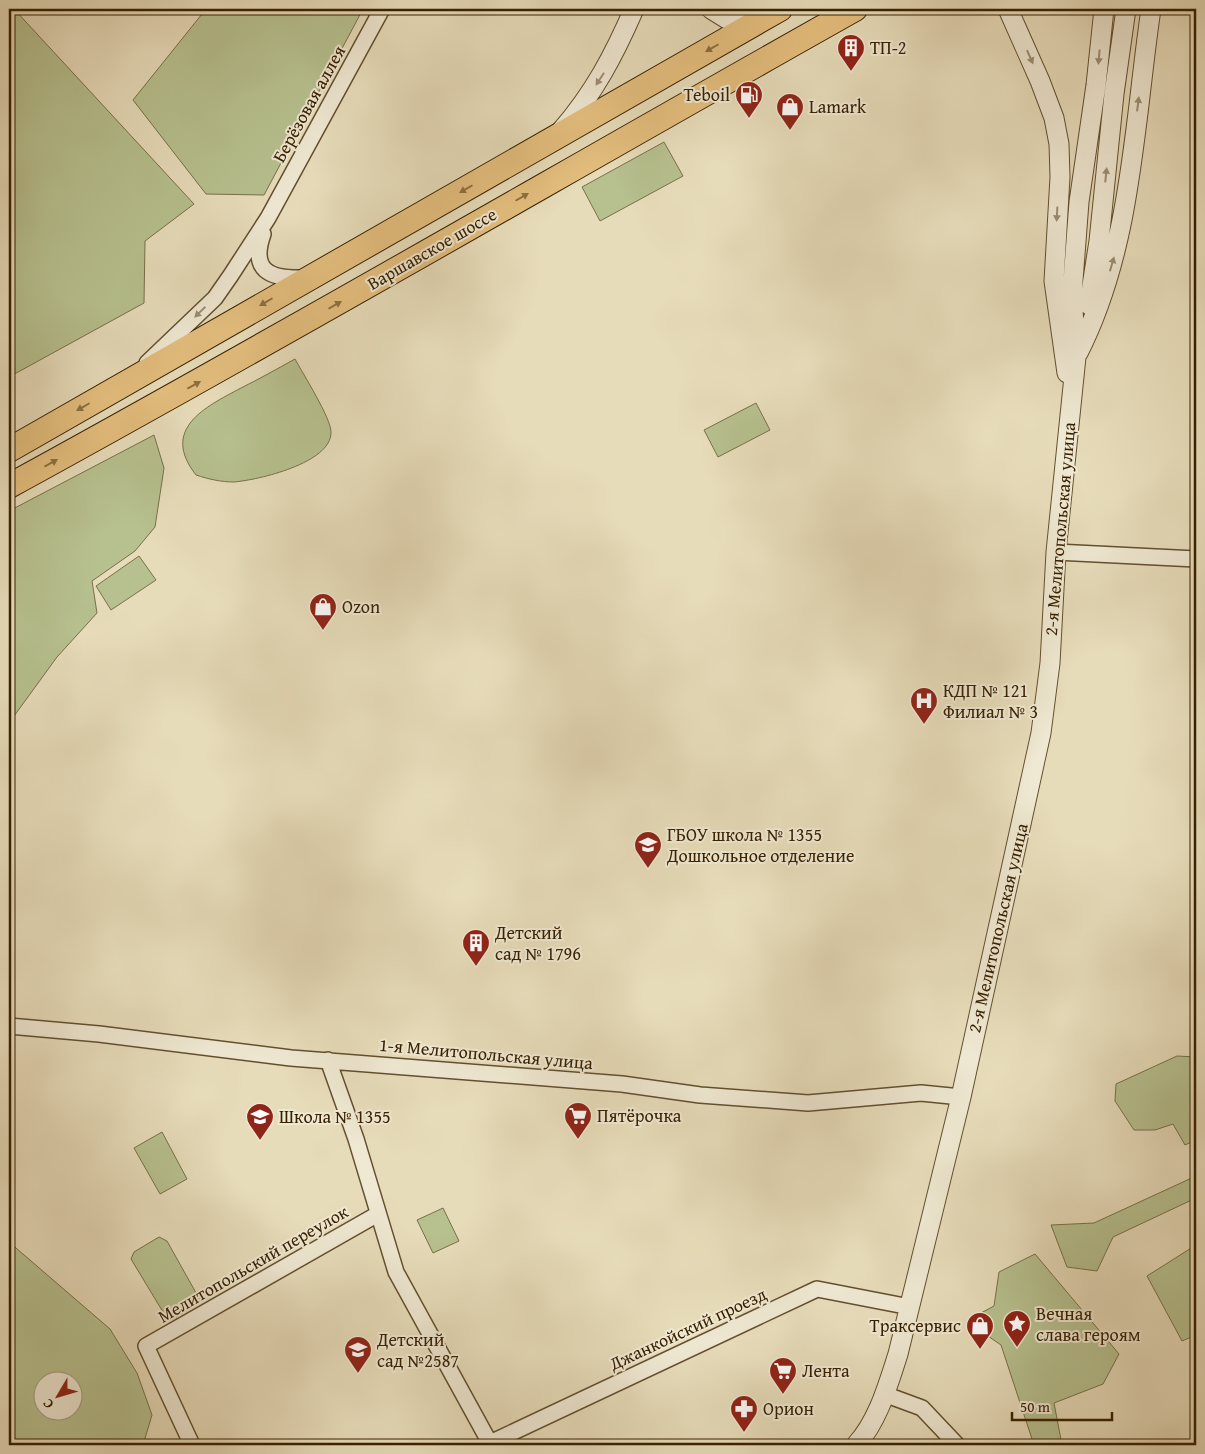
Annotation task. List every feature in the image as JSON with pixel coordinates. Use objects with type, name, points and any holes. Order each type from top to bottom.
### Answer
[{"type":"main road","name":"Варшавское шоссе","points":[[9,450],[780,9]]},
{"type":"main road","name":"Варшавское шоссе","points":[[9,486],[250,354],[580,163],[855,9]]},
{"type":"street","name":"Берёзовая аллея","points":[[126,383],[215,298],[231,275],[268,218],[382,9]]},
{"type":"street","points":[[554,139],[574,117],[608,67],[634,9]]},
{"type":"street","points":[[711,9],[727,19],[754,23]]},
{"type":"street","name":"2-я Мелитопольская улица","points":[[856,1445],[866,1434],[884,1394],[898,1354],[961,1097],[1041,733],[1050,663],[1056,552],[1072,396],[1079,350],[1072,294],[1080,202],[1104,9]]},
{"type":"street","points":[[1079,350],[1099,241],[1114,94],[1126,9]]},
{"type":"street","points":[[1079,350],[1107,280],[1120,237],[1151,9]]},
{"type":"street","name":"2-я Мелитопольская улица","points":[[1009,10],[1050,108],[1059,144],[1060,177],[1054,281],[1061,344],[1072,396]]},
{"type":"street","name":"Берёзовая аллея","points":[[268,218],[258,257],[262,267],[269,273],[284,279],[309,278]]},
{"type":"street","points":[[1056,552],[1196,559]]},
{"type":"street","name":"1-я Мелитопольская улица","points":[[9,1026],[328,1060],[622,1084],[700,1095],[808,1103],[921,1093],[961,1097]]},
{"type":"street","points":[[328,1060],[356,1139],[390,1256],[411,1301],[490,1444]]},
{"type":"street","name":"Мелитопольский переулок","points":[[192,1445],[146,1346],[378,1214]]},
{"type":"street","name":"Джанкойский проезд","points":[[490,1444],[817,1289],[910,1306]]},
{"type":"street","points":[[884,1394],[922,1408],[956,1445]]},
{"type":"green space","points":[[9,9],[14,9],[194,204],[145,241],[144,303],[9,377]]},
{"type":"green space","points":[[206,9],[363,9],[264,195],[206,194],[133,100]]},
{"type":"green space","points":[[664,142],[683,176],[600,221],[582,187]]},
{"type":"green space","points":[[295,359],[330,425],[331,432],[328,443],[320,453],[292,468],[245,481],[229,482],[196,475],[186,459],[183,445],[185,432],[192,421],[201,412],[227,395]]},
{"type":"green space","points":[[756,403],[770,430],[718,457],[704,430]]},
{"type":"green space","points":[[154,435],[164,468],[155,527],[135,551],[92,581],[97,613],[57,657],[9,723],[9,511]]},
{"type":"green space","points":[[139,556],[156,580],[111,610],[96,586]]},
{"type":"green space","points":[[1177,1056],[1196,1057],[1196,1140],[1185,1145],[1173,1124],[1155,1130],[1134,1130],[1115,1101],[1116,1084]]},
{"type":"green space","points":[[162,1132],[187,1179],[160,1194],[134,1148]]},
{"type":"green space","points":[[1196,1176],[1196,1198],[1113,1237],[1097,1271],[1067,1267],[1051,1225],[1094,1223]]},
{"type":"green space","points":[[443,1208],[459,1241],[433,1253],[417,1220]]},
{"type":"green space","points":[[159,1237],[167,1241],[200,1300],[199,1303],[173,1319],[166,1317],[131,1259],[134,1252]]},
{"type":"green space","points":[[9,1242],[110,1329],[137,1373],[152,1415],[143,1445],[9,1445]]},
{"type":"green space","points":[[1196,1245],[1196,1335],[1182,1341],[1147,1276]]},
{"type":"green space","points":[[1035,1254],[1119,1354],[1103,1384],[1054,1403],[1062,1445],[1034,1445],[1001,1345],[982,1332],[979,1314],[994,1306],[999,1272]]},
{"type":"place","name":"ТП-2","points":[[851,72]]},
{"type":"place","name":"Teboil","points":[[749,119]]},
{"type":"place","name":"Lamark","points":[[790,131]]},
{"type":"place","name":"Ozon","points":[[323,631]]},
{"type":"place","name":"КДП № 121 Филиал № 3","points":[[924,725]]},
{"type":"place","name":"ГБОУ школа № 1355 Дошкольное отделение","points":[[648,869]]},
{"type":"place","name":"Детский сад № 1796","points":[[476,967]]},
{"type":"place","name":"Пятёрочка","points":[[578,1140]]},
{"type":"place","name":"Школа № 1355","points":[[260,1141]]},
{"type":"place","name":"Вечная слава героям","points":[[1017,1348]]},
{"type":"place","name":"Траксервис","points":[[980,1350]]},
{"type":"place","name":"Детский сад №2587","points":[[358,1374]]},
{"type":"place","name":"Лента","points":[[783,1395]]},
{"type":"place","name":"Орион","points":[[744,1433]]}]
